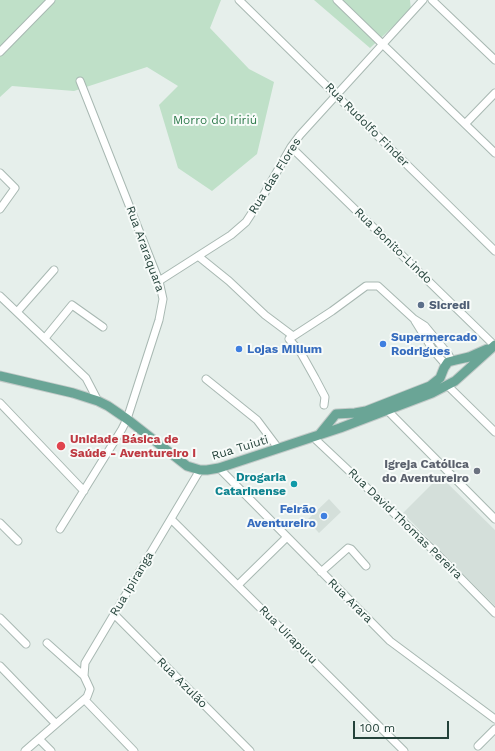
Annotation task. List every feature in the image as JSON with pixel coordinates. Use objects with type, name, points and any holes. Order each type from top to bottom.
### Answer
[{"type":"main road","points":[[316,436],[333,416],[340,413],[366,411],[430,386],[440,378],[449,363],[469,357],[495,346]]},
{"type":"main road","name":"Rua Tuiuti","points":[[0,376],[73,393],[98,401],[127,419],[187,466],[200,470],[219,468],[340,428],[448,386],[463,375],[495,346]]},
{"type":"main road","points":[[449,363],[459,365],[463,375]]},
{"type":"main road","points":[[333,416],[335,423],[340,428]]},
{"type":"street","points":[[0,52],[50,0]]},
{"type":"street","name":"Rua Rudolfo Finder","points":[[240,0],[495,251]]},
{"type":"street","points":[[336,0],[495,153]]},
{"type":"street","name":"Rua das Flores","points":[[159,281],[231,235],[246,222],[263,196],[291,147],[300,135],[423,0]]},
{"type":"street","points":[[432,0],[495,60]]},
{"type":"street","name":"Rua Araraquara","points":[[60,529],[127,419],[159,320],[163,299],[159,281],[80,81]]},
{"type":"street","points":[[465,124],[495,93]]},
{"type":"street","name":"Rua Bonito-Lindo","points":[[291,147],[495,346]]},
{"type":"street","points":[[0,173],[15,188],[0,209]]},
{"type":"street","points":[[198,256],[229,281],[265,315],[292,336]]},
{"type":"street","points":[[17,312],[54,270]]},
{"type":"street","points":[[328,404],[301,353],[289,338],[332,311],[366,286],[378,286],[414,319],[425,326],[448,354],[449,363]]},
{"type":"street","points":[[0,296],[86,378],[98,401]]},
{"type":"street","points":[[45,338],[72,305],[103,327]]},
{"type":"street","points":[[206,379],[258,420],[278,448]]},
{"type":"street","points":[[448,386],[495,432]]},
{"type":"street","points":[[0,403],[84,491]]},
{"type":"street","points":[[387,410],[495,519]]},
{"type":"street","name":"Rua David Thomas Pereira","points":[[316,436],[433,550],[495,613]]},
{"type":"street","name":"Rua Arara","points":[[219,468],[380,631],[400,649],[495,719]]},
{"type":"street","name":"Rua Ipiranga","points":[[85,700],[88,697],[90,689],[84,676],[85,663],[200,470]]},
{"type":"street","name":"Rua Uirapuru","points":[[171,519],[404,751]]},
{"type":"street","points":[[0,523],[18,541]]},
{"type":"street","points":[[238,585],[287,537]]},
{"type":"street","points":[[321,572],[348,548],[351,549],[366,566]]},
{"type":"street","name":"Rua Azulão","points":[[114,614],[250,751]]},
{"type":"street","points":[[0,618],[26,644]]},
{"type":"street","points":[[47,643],[84,676]]},
{"type":"street","points":[[0,666],[56,724]]},
{"type":"street","points":[[25,751],[85,700],[134,751]]},
{"type":"street","points":[[478,746],[495,729]]},
{"type":"street","points":[[39,739],[50,751]]},
{"type":"shaded area","points":[[440,476],[495,530],[495,606],[403,513]]},
{"type":"shaded area","name":"Feirão Aventureiro","points":[[329,499],[341,512],[319,533],[307,520]]},
{"type":"green space","name":"Morro do Iririú","points":[[0,0],[221,0],[210,28],[249,69],[274,82],[257,154],[212,191],[178,168],[159,105],[178,86],[147,67],[74,91],[12,86],[0,97]]},
{"type":"green space","points":[[314,0],[410,0],[411,10],[370,48]]},
{"type":"place","name":"Sicredi","points":[[421,305]]},
{"type":"place","name":"Supermercado Rodrigues","points":[[383,344]]},
{"type":"place","name":"Lojas Milium","points":[[239,349]]},
{"type":"place","name":"Unidade Básica de Saúde - Aventureiro I","points":[[61,446]]},
{"type":"place","name":"Igreja Católica do Aventureiro","points":[[477,471]]},
{"type":"place","name":"Drogaria Catarinense","points":[[294,484]]},
{"type":"place","name":"Feirão Aventureiro","points":[[324,516]]}]
